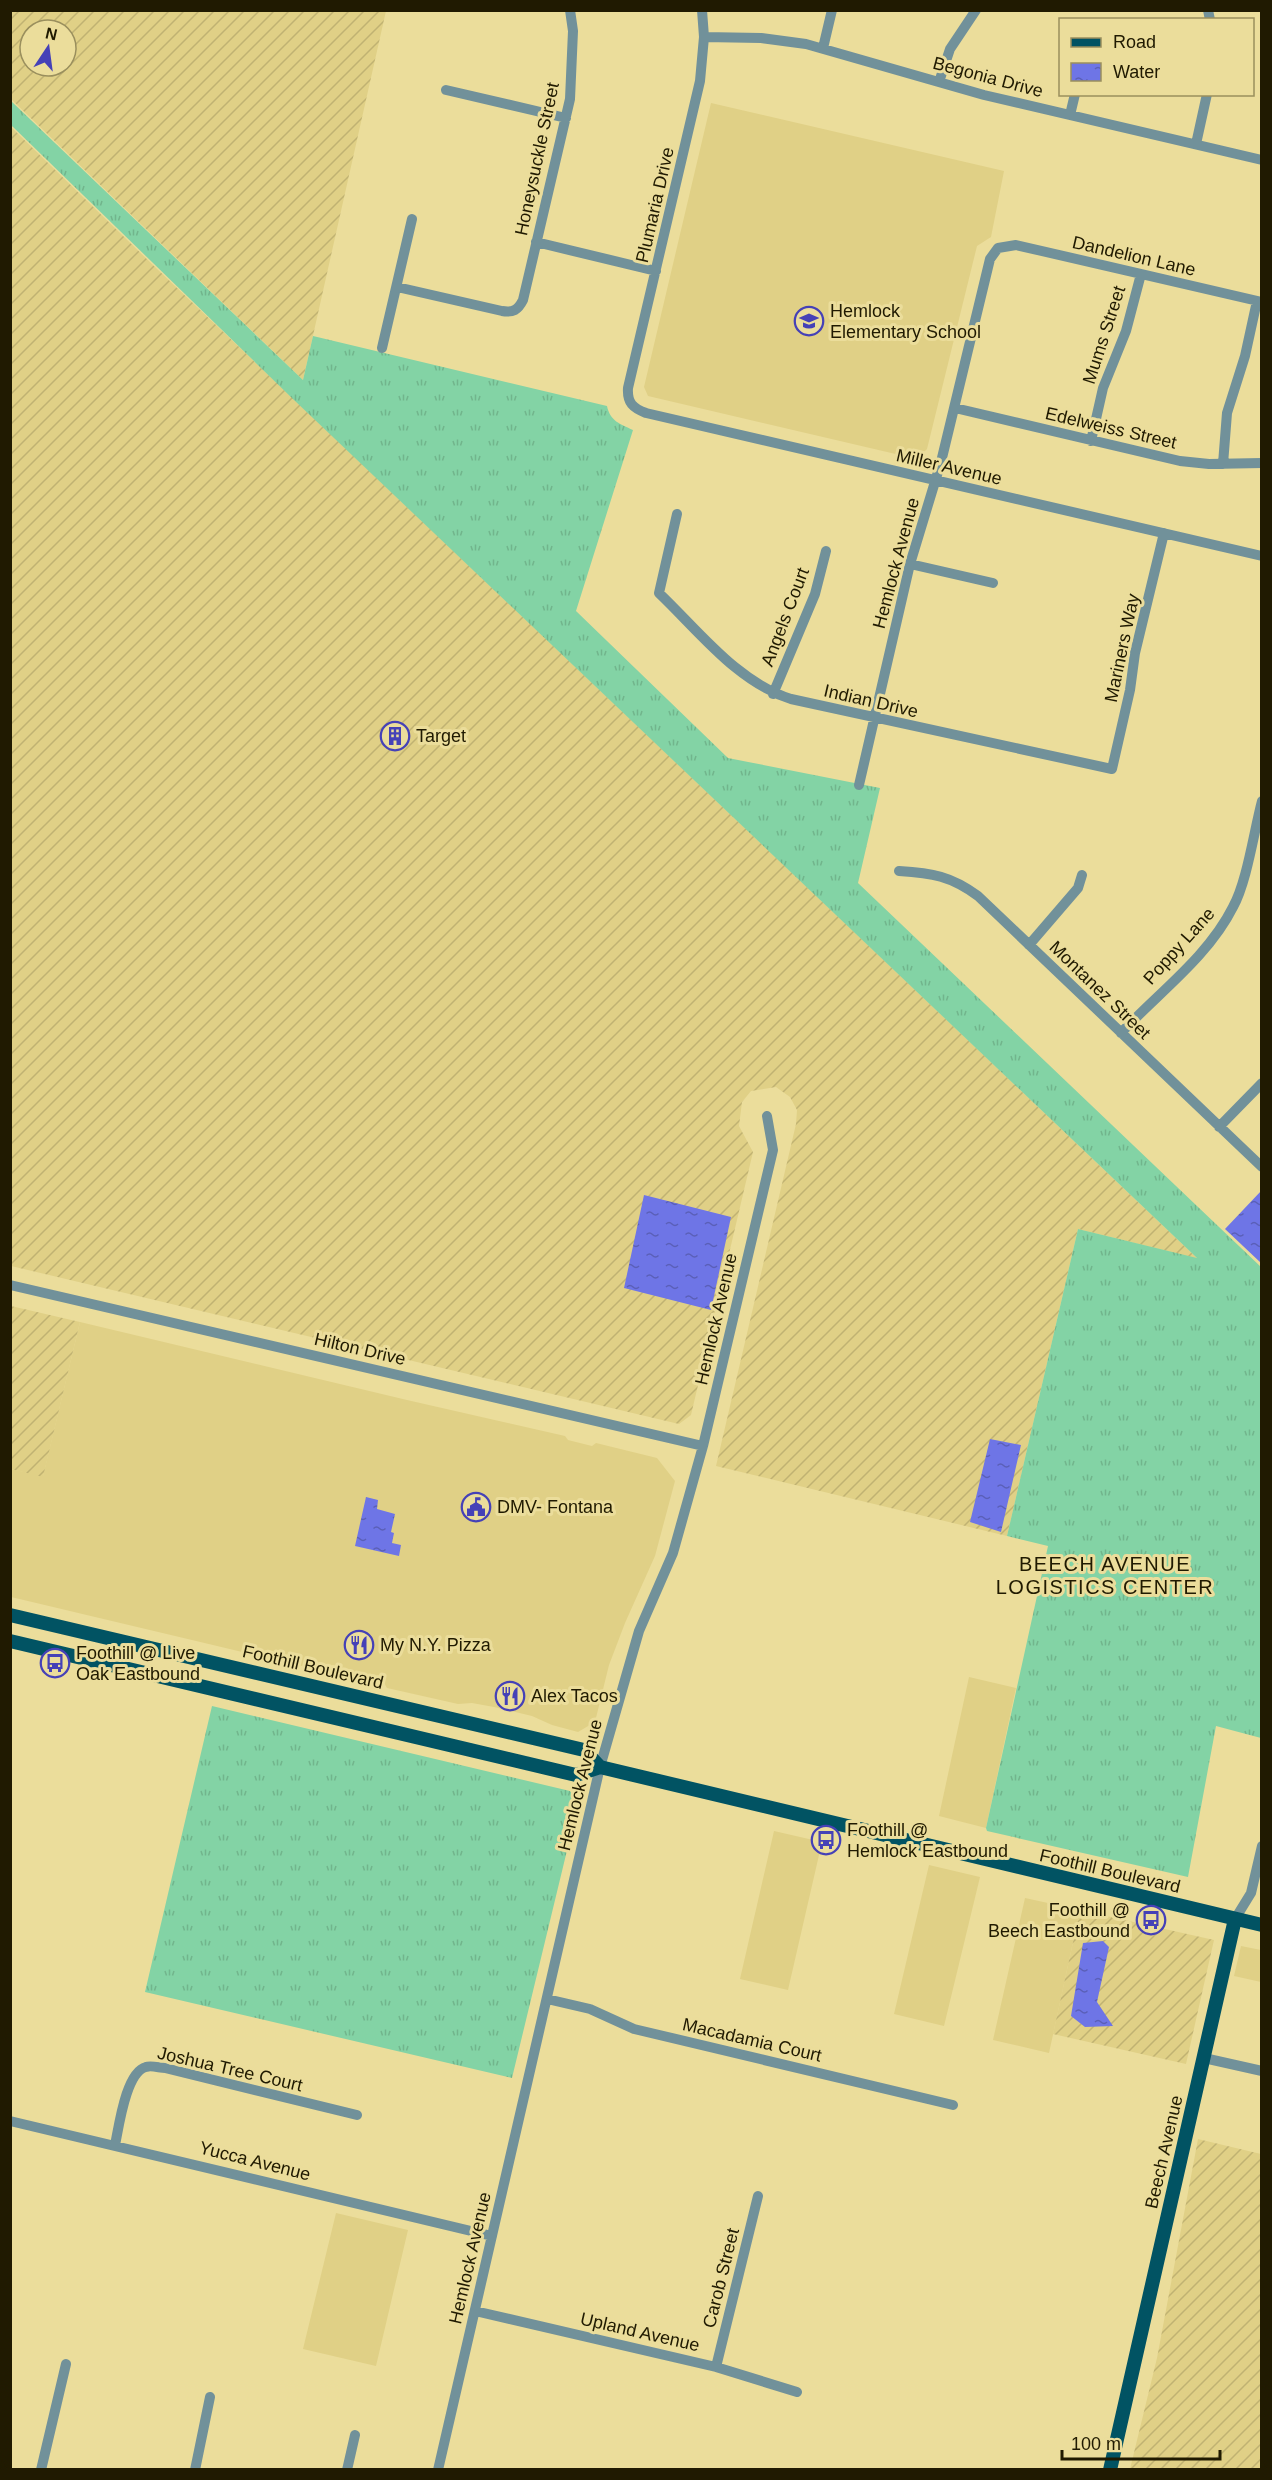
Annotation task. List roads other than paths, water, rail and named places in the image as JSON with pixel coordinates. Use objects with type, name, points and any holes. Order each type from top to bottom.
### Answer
[{"type":"main road","name":"Foothill Boulevard","points":[[10,1615],[584,1750],[600,1767]]},
{"type":"main road","name":"Foothill Boulevard","points":[[10,1641],[576,1775],[600,1767],[1262,1925]]},
{"type":"main road","name":"Beech Avenue","points":[[1110,2469],[1235,1919]]},
{"type":"street","name":"Honeysuckle Street","points":[[396,286],[502,312],[516,310],[523,300],[570,99],[573,31],[570,10]]},
{"type":"street","name":"Plumaria Drive","points":[[630,404],[628,388],[697,97],[704,38],[702,10]]},
{"type":"street","points":[[823,48],[832,10]]},
{"type":"street","points":[[939,82],[950,49],[965,23],[976,10]]},
{"type":"street","name":"Begonia Drive","points":[[704,38],[761,38],[823,48],[984,95],[1262,160]]},
{"type":"street","points":[[446,90],[566,118]]},
{"type":"street","points":[[1070,115],[1075,96]]},
{"type":"street","points":[[1196,144],[1207,96]]},
{"type":"street","points":[[382,348],[412,219]]},
{"type":"street","points":[[536,242],[656,271]]},
{"type":"street","name":"Dandelion Lane","points":[[998,248],[1016,245],[1259,302]]},
{"type":"street","name":"Hemlock Avenue","points":[[859,785],[910,564],[936,481],[990,259],[998,248]]},
{"type":"street","name":"Mums Street","points":[[1091,441],[1103,388],[1126,331],[1141,274]]},
{"type":"street","points":[[1223,464],[1225,430],[1231,394],[1245,356],[1259,302]]},
{"type":"street","name":"Miller Avenue","points":[[630,404],[646,413],[1262,556]]},
{"type":"street","name":"Edelweiss Street","points":[[955,408],[1180,461],[1223,464],[1262,463]]},
{"type":"street","name":"Indian Drive","points":[[677,514],[659,593],[737,669],[773,694],[1112,769]]},
{"type":"street","name":"Mariners Way","points":[[1112,769],[1130,690],[1135,653],[1164,533]]},
{"type":"street","name":"Angels Court","points":[[773,694],[815,594],[826,551]]},
{"type":"street","points":[[910,564],[993,583]]},
{"type":"street","name":"Poppy Lane","points":[[1121,1033],[1191,962],[1222,926],[1235,905],[1262,801]]},
{"type":"street","name":"Montanez Street","points":[[899,871],[933,873],[955,880],[978,896],[1262,1167]]},
{"type":"street","points":[[1029,945],[1078,888],[1082,875]]},
{"type":"street","points":[[1219,1127],[1262,1083]]},
{"type":"street","name":"Hemlock Avenue","points":[[438,2469],[600,1767],[639,1631],[673,1553],[703,1446],[773,1149],[767,1116]]},
{"type":"street","name":"Hilton Drive","points":[[10,1285],[703,1446]]},
{"type":"street","name":"Beech Avenue","points":[[1235,1919],[1251,1893],[1262,1846]]},
{"type":"street","name":"Macadamia Court","points":[[547,1999],[590,2009],[633,2029],[953,2105]]},
{"type":"street","points":[[1204,2058],[1262,2071]]},
{"type":"street","name":"Joshua Tree Court","points":[[115,2145],[129,2086],[136,2073],[147,2066],[165,2068],[357,2115]]},
{"type":"street","name":"Yucca Avenue","points":[[10,2121],[492,2236]]},
{"type":"street","name":"Carob Street","points":[[716,2367],[758,2196]]},
{"type":"street","name":"Upland Avenue","points":[[475,2310],[716,2367],[797,2392]]},
{"type":"street","points":[[41,2469],[66,2364]]},
{"type":"street","points":[[195,2469],[210,2397]]},
{"type":"street","points":[[347,2469],[354,2435]]},
{"type":"water","points":[[1262,1191],[1261,1263],[1225,1229]]},
{"type":"water","points":[[644,1195],[731,1217],[711,1310],[624,1288]]},
{"type":"water","points":[[990,1439],[1021,1445],[1001,1532],[970,1522]]},
{"type":"water","points":[[366,1497],[378,1500],[377,1509],[395,1514],[391,1532],[394,1533],[392,1543],[401,1545],[399,1556],[355,1546]]},
{"type":"water","points":[[1103,1941],[1109,1947],[1097,2002],[1113,2026],[1085,2027],[1071,2016],[1083,1943]]},
{"type":"place","name":"Hemlock Elementary School","points":[[809,321]]},
{"type":"place","name":"Target","points":[[395,736]]},
{"type":"place","name":"DMV- Fontana","points":[[476,1507]]},
{"type":"place","name":"My N.Y. Pizza","points":[[359,1645]]},
{"type":"place","name":"Foothill @ Live Oak Eastbound","points":[[55,1663]]},
{"type":"place","name":"Alex Tacos","points":[[510,1696]]},
{"type":"place","name":"Foothill @ Hemlock Eastbound","points":[[826,1840]]},
{"type":"place","name":"Foothill @ Beech Eastbound","points":[[1151,1920]]},
{"type":"district","name":"BEECH AVENUE LOGISTICS CENTER","points":[[1105,1576]]}]
